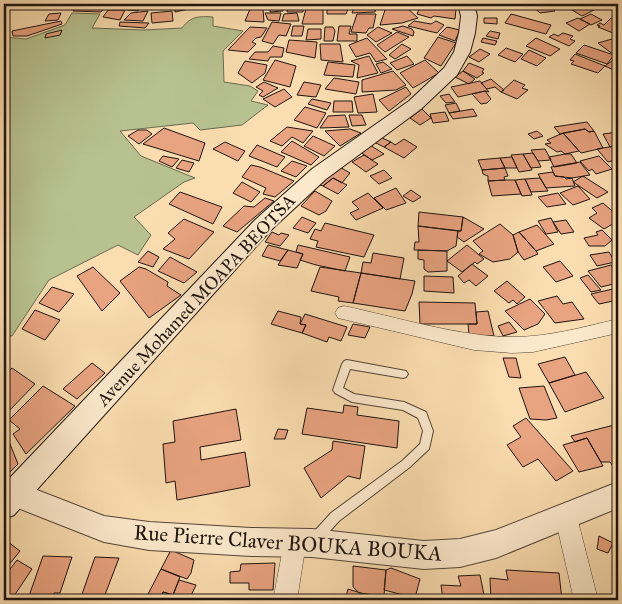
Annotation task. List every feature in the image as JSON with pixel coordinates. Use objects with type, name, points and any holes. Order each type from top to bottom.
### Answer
[{"type":"main road","name":"Avenue Mohamed MOAPA BEOTSA","points":[[9,499],[263,225],[319,174],[415,105],[450,71],[462,52],[467,33],[469,16],[466,4]]},
{"type":"street","points":[[344,313],[474,342],[512,345],[533,344],[618,326]]},
{"type":"street","name":"Rue Pierre Claver BOUKA BOUKA","points":[[9,499],[104,529],[149,536],[304,543],[424,555],[460,553],[496,544],[618,495]]},
{"type":"street","points":[[566,517],[586,600]]},
{"type":"street","points":[[286,600],[304,543]]},
{"type":"lane","points":[[304,543],[413,458],[425,446],[428,431],[422,415],[404,406],[352,398],[338,390],[347,364],[403,374]]},
{"type":"green space","points":[[72,13],[100,14],[92,28],[144,30],[182,28],[192,19],[213,17],[213,26],[243,31],[223,51],[224,82],[250,86],[258,91],[251,101],[268,105],[242,125],[200,130],[193,123],[120,131],[141,156],[195,178],[184,182],[134,217],[151,235],[138,255],[118,245],[49,280],[12,336],[4,335],[4,37],[26,39],[65,25]]},
{"type":"building","points":[[76,4],[108,4],[101,12],[73,11]]},
{"type":"building","points":[[130,4],[141,4],[138,11],[127,10]]},
{"type":"building","points":[[175,4],[197,4],[198,7],[175,12]]},
{"type":"building","points":[[237,4],[255,4],[255,6],[247,9],[237,7]]},
{"type":"building","points":[[272,4],[284,4],[283,11],[270,12]]},
{"type":"building","points":[[288,4],[303,4],[303,12],[287,12]]},
{"type":"building","points":[[323,4],[323,24],[302,24],[307,5]]},
{"type":"building","points":[[327,4],[350,4],[346,14],[327,14]]},
{"type":"building","points":[[355,4],[376,4],[375,12],[352,13]]},
{"type":"building","points":[[387,4],[397,4],[396,7],[406,7],[418,18],[402,23],[380,25]]},
{"type":"building","points":[[428,4],[452,5],[456,9],[455,19],[434,16],[431,18],[417,14],[420,7]]},
{"type":"building","points":[[530,4],[548,4],[555,11],[540,13]]},
{"type":"building","points":[[562,4],[584,4],[594,10],[582,16]]},
{"type":"building","points":[[250,9],[263,9],[264,22],[245,21]]},
{"type":"building","points":[[108,10],[125,10],[120,20],[103,17]]},
{"type":"building","points":[[148,11],[143,21],[124,20],[131,13]]},
{"type":"building","points":[[172,11],[173,21],[152,23],[151,13]]},
{"type":"building","points":[[61,13],[58,20],[45,21],[49,14]]},
{"type":"building","points":[[265,13],[281,13],[279,21],[268,20]]},
{"type":"building","points":[[297,13],[299,21],[282,21],[284,14]]},
{"type":"building","points":[[357,14],[376,14],[373,28],[369,28],[366,33],[351,32]]},
{"type":"building","points":[[511,14],[551,25],[546,34],[505,23]]},
{"type":"building","points":[[591,14],[602,20],[591,25],[580,19]]},
{"type":"building","points":[[484,18],[497,18],[497,24],[484,23]]},
{"type":"building","points":[[578,18],[590,24],[579,31],[566,23]]},
{"type":"building","points":[[611,18],[618,21],[618,35],[597,25],[600,23],[604,25]]},
{"type":"building","points":[[61,21],[62,24],[27,36],[13,36],[12,31]]},
{"type":"building","points":[[414,21],[431,24],[436,21],[444,25],[437,33],[408,26]]},
{"type":"building","points":[[120,22],[149,23],[145,28],[119,26]]},
{"type":"building","points":[[272,22],[291,24],[286,36],[279,35],[273,44],[262,41]]},
{"type":"building","points":[[293,26],[304,26],[302,36],[291,36]]},
{"type":"building","points":[[339,26],[351,26],[349,34],[357,34],[357,41],[337,41]]},
{"type":"building","points":[[403,26],[412,29],[414,32],[413,36],[392,29]]},
{"type":"building","points":[[250,27],[267,28],[261,37],[256,38],[252,42],[256,44],[248,52],[228,50]]},
{"type":"building","points":[[325,27],[333,27],[335,31],[333,41],[324,41]]},
{"type":"building","points":[[378,27],[392,33],[376,42],[367,35]]},
{"type":"building","points":[[447,27],[460,30],[455,41],[439,35]]},
{"type":"building","points":[[308,29],[321,29],[321,39],[306,40]]},
{"type":"building","points":[[62,30],[60,35],[45,38],[46,34]]},
{"type":"building","points":[[490,31],[500,33],[498,39],[486,36]]},
{"type":"building","points":[[397,32],[409,37],[385,52],[377,45]]},
{"type":"building","points":[[563,33],[573,36],[570,39],[575,41],[569,46],[549,37],[554,34],[558,36]]},
{"type":"building","points":[[438,37],[456,43],[441,66],[424,58]]},
{"type":"building","points":[[367,38],[387,59],[376,62],[370,53],[356,57],[349,45]]},
{"type":"building","points":[[483,38],[497,41],[495,45],[481,42]]},
{"type":"building","points":[[536,38],[560,49],[550,56],[526,46]]},
{"type":"building","points":[[612,39],[618,44],[618,54],[614,55],[598,43]]},
{"type":"building","points":[[289,40],[317,42],[315,58],[286,52]]},
{"type":"building","points":[[320,44],[340,44],[343,62],[321,60]]},
{"type":"building","points":[[402,44],[411,49],[395,59],[389,55]]},
{"type":"building","points":[[584,45],[614,55],[607,64],[576,53]]},
{"type":"building","points":[[273,46],[284,48],[282,57],[270,57],[268,61],[249,59],[255,52],[268,52]]},
{"type":"building","points":[[506,48],[523,54],[515,62],[498,55]]},
{"type":"building","points":[[480,49],[490,54],[479,62],[469,57]]},
{"type":"building","points":[[529,50],[546,58],[537,66],[521,59]]},
{"type":"building","points":[[575,54],[605,66],[598,73],[571,64],[574,61],[570,60]]},
{"type":"building","points":[[369,56],[378,73],[357,78],[359,65],[351,61]]},
{"type":"building","points":[[407,56],[414,64],[397,70],[390,63]]},
{"type":"building","points":[[616,58],[618,60],[618,72],[605,66]]},
{"type":"building","points":[[275,60],[296,66],[290,87],[263,80]]},
{"type":"building","points":[[425,60],[439,73],[413,88],[400,73]]},
{"type":"building","points":[[245,61],[267,65],[265,73],[252,83],[238,73]]},
{"type":"building","points":[[328,62],[355,65],[353,77],[324,75]]},
{"type":"building","points":[[383,62],[392,69],[381,73],[376,64]]},
{"type":"building","points":[[469,63],[484,69],[482,72],[484,73],[477,78],[463,71]]},
{"type":"building","points":[[393,71],[406,85],[396,90],[362,92],[362,80]]},
{"type":"building","points":[[463,71],[475,79],[469,84],[455,77]]},
{"type":"building","points":[[334,78],[359,82],[356,94],[325,89]]},
{"type":"building","points":[[491,79],[504,90],[501,92],[495,87],[487,89],[481,83]]},
{"type":"building","points":[[514,80],[525,85],[522,88],[528,90],[517,99],[501,92]]},
{"type":"building","points":[[480,81],[489,92],[485,91],[458,97],[451,87]]},
{"type":"building","points":[[264,82],[278,88],[263,97],[259,95],[263,91],[256,87]]},
{"type":"building","points":[[304,82],[321,85],[316,97],[297,95]]},
{"type":"building","points":[[406,87],[411,94],[389,111],[379,100]]},
{"type":"building","points":[[284,89],[292,97],[275,107],[263,99]]},
{"type":"building","points":[[485,91],[491,99],[487,103],[481,104],[472,94]]},
{"type":"building","points":[[373,94],[377,112],[358,113],[354,97]]},
{"type":"building","points":[[449,94],[455,102],[446,103],[440,96]]},
{"type":"building","points":[[312,99],[331,103],[327,110],[308,104]]},
{"type":"building","points":[[334,101],[352,101],[353,112],[333,112]]},
{"type":"building","points":[[456,103],[460,111],[449,113],[445,105]]},
{"type":"building","points":[[305,107],[326,113],[317,128],[294,120]]},
{"type":"building","points":[[422,109],[431,118],[420,125],[410,118]]},
{"type":"building","points":[[473,109],[477,116],[453,119],[449,113]]},
{"type":"building","points":[[445,112],[449,121],[433,123],[430,114]]},
{"type":"building","points":[[345,115],[349,127],[320,128],[328,116]]},
{"type":"building","points":[[349,115],[362,115],[366,125],[352,126]]},
{"type":"building","points":[[587,122],[594,131],[589,132],[585,129],[560,134],[554,127]]},
{"type":"building","points":[[287,127],[313,131],[303,143],[292,137],[282,146],[270,141]]},
{"type":"building","points":[[164,128],[205,143],[199,161],[143,144]]},
{"type":"building","points":[[350,129],[361,133],[340,146],[325,131]]},
{"type":"building","points":[[585,129],[589,132],[594,131],[603,148],[581,153],[563,133]]},
{"type":"building","points":[[138,130],[147,130],[152,134],[139,144],[128,136]]},
{"type":"building","points":[[537,131],[543,136],[534,139],[528,134]]},
{"type":"building","points":[[618,132],[618,149],[615,146],[610,147],[603,134]]},
{"type":"building","points":[[563,133],[579,151],[565,154],[561,151],[557,152],[545,144],[551,143],[547,140]]},
{"type":"building","points":[[313,136],[335,146],[324,156],[304,146]]},
{"type":"building","points":[[380,137],[391,142],[384,147],[374,142]]},
{"type":"building","points":[[404,139],[417,147],[404,158],[384,147],[391,142],[395,145]]},
{"type":"building","points":[[292,141],[319,157],[311,165],[281,152]]},
{"type":"building","points":[[225,142],[245,151],[238,161],[213,149]]},
{"type":"building","points":[[257,145],[285,157],[277,167],[249,156]]},
{"type":"building","points":[[370,145],[384,154],[372,160],[360,152]]},
{"type":"building","points":[[615,146],[618,149],[618,159],[608,162],[597,149]]},
{"type":"building","points":[[545,149],[551,160],[538,161],[531,150]]},
{"type":"building","points":[[533,153],[541,167],[531,168],[523,154]]},
{"type":"building","points":[[523,154],[532,170],[519,172],[511,155]]},
{"type":"building","points":[[571,154],[577,163],[554,167],[549,157]]},
{"type":"building","points":[[364,155],[378,164],[366,172],[352,162]]},
{"type":"building","points":[[163,156],[179,159],[172,167],[159,161]]},
{"type":"building","points":[[599,156],[612,169],[596,174],[592,169],[589,171],[580,161]]},
{"type":"building","points":[[512,157],[517,168],[505,168],[500,158]]},
{"type":"building","points":[[500,158],[505,168],[482,170],[478,160]]},
{"type":"building","points":[[182,160],[194,163],[189,172],[176,168]]},
{"type":"building","points":[[292,161],[307,166],[296,177],[281,171]]},
{"type":"building","points":[[580,162],[590,175],[566,179],[555,176],[551,167]]},
{"type":"building","points":[[251,165],[294,181],[275,197],[263,194],[266,188],[242,177]]},
{"type":"building","points":[[338,166],[350,173],[342,183],[333,178],[323,186],[317,184]]},
{"type":"building","points":[[505,168],[508,176],[504,177],[505,180],[488,181],[488,176],[483,174],[482,170]]},
{"type":"building","points":[[384,170],[392,178],[379,184],[370,176]]},
{"type":"building","points":[[553,172],[555,176],[572,178],[575,186],[546,188],[538,174]]},
{"type":"building","points":[[583,176],[608,192],[597,198],[573,182]]},
{"type":"building","points":[[333,178],[347,185],[338,194],[323,186]]},
{"type":"building","points":[[540,178],[548,191],[531,192],[525,179]]},
{"type":"building","points":[[525,179],[532,195],[522,196],[515,180]]},
{"type":"building","points":[[515,180],[521,194],[492,196],[488,181]]},
{"type":"building","points":[[242,182],[260,192],[251,202],[233,193]]},
{"type":"building","points":[[578,186],[590,199],[573,205],[560,193]]},
{"type":"building","points":[[396,188],[406,203],[386,210],[374,198]]},
{"type":"building","points":[[411,190],[421,197],[413,202],[403,196]]},
{"type":"building","points":[[315,191],[332,201],[326,211],[319,215],[301,206]]},
{"type":"building","points":[[180,192],[222,207],[213,224],[169,204]]},
{"type":"building","points":[[368,193],[383,208],[356,220],[350,213],[359,209],[352,202]]},
{"type":"building","points":[[558,193],[566,204],[547,207],[538,197]]},
{"type":"building","points":[[265,198],[274,201],[237,232],[223,226],[244,206],[254,207]]},
{"type":"building","points":[[603,203],[618,216],[618,221],[604,229],[589,218],[597,213],[592,208]]},
{"type":"building","points":[[419,212],[463,217],[461,231],[418,226]]},
{"type":"building","points":[[302,217],[316,223],[308,233],[293,228]]},
{"type":"building","points":[[463,217],[484,229],[464,242],[457,237],[458,231],[461,231]]},
{"type":"building","points":[[551,218],[558,232],[546,234],[538,221]]},
{"type":"building","points":[[184,219],[214,232],[189,259],[163,249],[175,239],[168,233]]},
{"type":"building","points":[[566,220],[574,232],[561,234],[553,222]]},
{"type":"building","points":[[325,223],[374,235],[364,257],[316,247],[318,241],[310,239],[315,229],[321,231]]},
{"type":"building","points":[[500,224],[513,235],[518,252],[510,259],[493,262],[479,254],[483,251],[473,241]]},
{"type":"building","points":[[537,225],[554,244],[536,251],[519,232]]},
{"type":"building","points":[[418,226],[458,231],[456,246],[447,251],[414,250],[415,242],[419,242]]},
{"type":"building","points":[[602,230],[612,240],[605,246],[589,246],[584,238],[598,235],[596,232]]},
{"type":"building","points":[[272,232],[279,235],[281,233],[289,235],[280,246],[265,242]]},
{"type":"building","points":[[519,232],[538,254],[524,260],[518,252],[513,235]]},
{"type":"building","points":[[268,245],[288,250],[280,261],[262,256]]},
{"type":"building","points":[[298,245],[350,257],[345,271],[300,260],[303,254],[296,252]]},
{"type":"building","points":[[467,245],[484,259],[477,264],[475,262],[462,272],[447,261]]},
{"type":"building","points":[[288,250],[303,254],[297,268],[278,265]]},
{"type":"building","points":[[418,250],[447,251],[447,271],[428,272],[424,269],[424,260],[418,259]]},
{"type":"building","points":[[148,251],[159,257],[153,267],[138,262]]},
{"type":"building","points":[[609,252],[615,262],[597,266],[590,255]]},
{"type":"building","points":[[373,253],[404,258],[400,279],[361,273],[363,262],[371,263]]},
{"type":"building","points":[[170,257],[197,272],[184,283],[158,271]]},
{"type":"building","points":[[560,261],[573,276],[556,282],[543,267]]},
{"type":"building","points":[[472,264],[488,276],[476,286],[469,280],[464,283],[458,276]]},
{"type":"building","points":[[611,265],[618,273],[618,283],[601,287],[588,271]]},
{"type":"building","points":[[93,267],[120,293],[102,311],[77,276]]},
{"type":"building","points":[[139,267],[168,282],[167,286],[181,295],[149,318],[120,281]]},
{"type":"building","points":[[320,267],[361,273],[353,303],[338,301],[339,297],[311,291]]},
{"type":"building","points":[[361,273],[415,281],[405,311],[353,303]]},
{"type":"building","points":[[588,275],[601,290],[591,292],[580,278]]},
{"type":"building","points":[[424,276],[453,277],[454,293],[424,291]]},
{"type":"building","points":[[507,281],[525,297],[517,304],[513,300],[509,303],[494,291]]},
{"type":"building","points":[[52,287],[74,294],[59,312],[39,303]]},
{"type":"building","points":[[613,289],[618,300],[599,304],[591,294]]},
{"type":"building","points":[[557,296],[563,304],[572,302],[584,319],[555,323],[538,301]]},
{"type":"building","points":[[530,299],[545,314],[538,324],[524,330],[505,311]]},
{"type":"building","points":[[419,302],[475,303],[477,324],[420,324]]},
{"type":"building","points":[[35,310],[60,320],[45,340],[22,329]]},
{"type":"building","points":[[278,311],[301,317],[300,324],[306,325],[302,333],[271,324]]},
{"type":"building","points":[[488,311],[494,336],[469,335],[468,324],[477,324],[476,312]]},
{"type":"building","points":[[305,314],[347,327],[341,341],[329,337],[327,342],[302,333],[306,325],[300,324]]},
{"type":"building","points":[[509,322],[517,332],[503,336],[498,326]]},
{"type":"building","points":[[353,324],[370,327],[365,338],[348,335]]},
{"type":"building","points":[[565,357],[575,375],[549,383],[538,364]]},
{"type":"building","points":[[503,358],[516,358],[521,378],[509,377]]},
{"type":"building","points":[[92,363],[105,373],[77,399],[63,389]]},
{"type":"building","points":[[12,368],[35,384],[6,414],[4,412],[4,375]]},
{"type":"building","points":[[586,372],[604,398],[565,412],[549,383]]},
{"type":"building","points":[[43,386],[75,406],[26,454],[13,434],[20,429],[9,420]]},
{"type":"building","points":[[544,386],[557,418],[546,420],[530,419],[519,388]]},
{"type":"building","points":[[344,405],[358,407],[357,415],[399,421],[397,448],[302,434],[307,408],[343,413]]},
{"type":"building","points":[[236,409],[241,440],[200,447],[201,460],[245,452],[250,486],[177,500],[175,481],[166,483],[163,444],[175,442],[173,421]]},
{"type":"building","points":[[526,418],[573,471],[556,481],[538,459],[523,467],[507,445],[521,437],[513,426]]},
{"type":"building","points":[[618,424],[618,473],[610,462],[601,462],[587,438],[575,442],[571,436]]},
{"type":"building","points":[[4,429],[18,464],[4,478]]},
{"type":"building","points":[[278,429],[288,430],[285,439],[274,439]]},
{"type":"building","points":[[587,438],[603,466],[579,472],[563,445]]},
{"type":"building","points":[[333,441],[365,446],[360,479],[348,476],[321,498],[304,468],[332,450]]},
{"type":"building","points":[[599,536],[613,543],[608,553],[597,549]]},
{"type":"building","points":[[4,539],[20,551],[4,571]]},
{"type":"building","points":[[171,550],[194,560],[191,573],[187,579],[161,569]]},
{"type":"building","points":[[43,556],[72,557],[60,593],[54,593],[53,597],[29,596]]},
{"type":"building","points":[[95,557],[119,558],[103,600],[80,600]]},
{"type":"building","points":[[17,560],[32,569],[12,599],[4,596],[4,577]]},
{"type":"building","points":[[275,563],[273,590],[249,590],[249,583],[230,583],[230,572],[240,571],[241,564]]},
{"type":"building","points":[[353,566],[386,570],[384,596],[359,593],[353,587]]},
{"type":"building","points":[[391,568],[420,579],[415,598],[384,590],[386,570]]},
{"type":"building","points":[[161,569],[180,577],[173,595],[163,592],[160,600],[145,600]]},
{"type":"building","points":[[506,570],[559,573],[562,600],[491,600],[490,578],[508,580]]},
{"type":"building","points":[[480,575],[485,600],[443,600],[441,585],[461,586],[458,576]]},
{"type":"building","points":[[179,580],[196,585],[189,600],[160,600],[163,592],[173,595]]},
{"type":"building","points":[[348,589],[380,599],[380,600],[345,600]]}]
